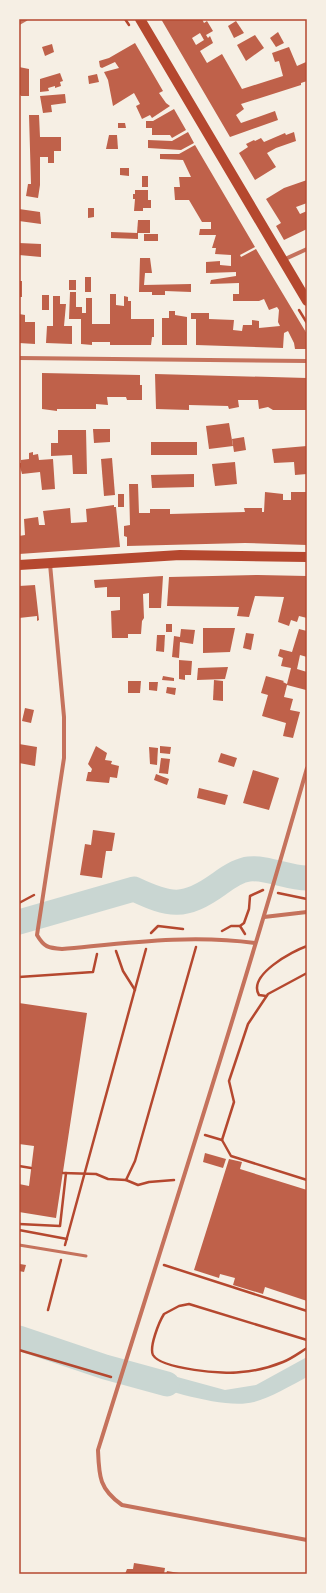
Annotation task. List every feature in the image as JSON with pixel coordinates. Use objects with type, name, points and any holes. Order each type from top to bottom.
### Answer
[{"type":"main road","points":[[140,19],[307,301]]},
{"type":"main road","points":[[19,565],[180,555],[307,557]]},
{"type":"street","points":[[19,23],[26,19]]},
{"type":"street","points":[[283,260],[307,248]]},
{"type":"street","points":[[19,358],[307,361]]},
{"type":"street","points":[[50,563],[64,717],[64,758],[40,907],[37,934],[42,944],[51,949],[62,950],[148,940],[198,938],[214,938],[256,943]]},
{"type":"street","points":[[307,768],[184,1183],[98,1450],[99,1474],[102,1486],[111,1498],[122,1505],[134,1509],[307,1540]]},
{"type":"street","points":[[264,917],[307,912]]},
{"type":"lane","points":[[19,1245],[86,1256]]},
{"type":"path","points":[[19,903],[43,889]]},
{"type":"path","points":[[240,926],[247,915],[250,896],[256,892],[272,890],[307,898]]},
{"type":"path","points":[[126,1180],[134,1161],[198,938]]},
{"type":"path","points":[[48,1310],[148,940]]},
{"type":"path","points":[[114,944],[123,971],[135,990]]},
{"type":"path","points":[[19,977],[93,972],[99,946]]},
{"type":"path","points":[[266,996],[259,995],[258,983],[272,965],[292,952],[307,946]]},
{"type":"path","points":[[222,1140],[234,1102],[229,1081],[248,1024],[266,996],[294,978],[307,972]]},
{"type":"path","points":[[198,1133],[222,1140],[231,1156],[307,1180]]},
{"type":"path","points":[[19,1166],[31,1168]]},
{"type":"path","points":[[19,1224],[60,1226],[65,1173],[96,1174],[108,1179],[126,1180],[138,1185],[149,1182],[174,1180],[184,1183]]},
{"type":"path","points":[[19,1230],[66,1239]]},
{"type":"path","points":[[158,1264],[307,1311]]},
{"type":"path","points":[[307,1340],[189,1304],[179,1306],[164,1314],[151,1348],[153,1356],[159,1361],[197,1371],[222,1373],[242,1372],[283,1362],[307,1348]]},
{"type":"path","points":[[19,1350],[111,1377]]},
{"type":"shaded area","points":[[307,1357],[307,1377],[260,1400],[242,1404],[194,1398],[134,1381],[137,1366],[225,1390],[256,1385]]},
{"type":"building","points":[[161,19],[202,19],[204,23],[207,21],[213,31],[206,35],[208,38],[210,36],[213,43],[200,51],[207,63],[222,54],[242,89],[283,76],[279,61],[275,62],[272,53],[289,47],[297,66],[306,62],[307,81],[301,83],[301,85],[241,104],[244,109],[236,115],[241,123],[275,111],[278,120],[230,137]],"holes":[[[200,33],[204,40],[196,45],[192,38]]]},
{"type":"building","points":[[236,21],[244,33],[234,38],[228,26]]},
{"type":"building","points":[[278,32],[284,43],[276,47],[270,38]]},
{"type":"building","points":[[255,35],[264,48],[246,61],[237,45]]},
{"type":"building","points":[[135,43],[163,91],[159,93],[170,106],[152,118],[150,115],[142,119],[136,106],[140,104],[134,93],[113,106],[108,80],[104,72],[119,68],[115,62],[102,68],[100,67],[99,61],[109,58]]},
{"type":"building","points":[[52,44],[54,52],[45,56],[42,47]]},
{"type":"building","points":[[19,67],[29,69],[29,96],[21,96],[19,93]]},
{"type":"building","points":[[60,73],[63,81],[60,82],[61,86],[48,88],[49,91],[40,92],[40,79]]},
{"type":"building","points":[[97,74],[99,82],[89,84],[88,76]]},
{"type":"building","points":[[65,94],[66,103],[51,105],[52,112],[43,113],[40,96]]},
{"type":"building","points":[[174,109],[186,130],[172,138],[170,135],[152,135],[152,128],[146,128],[146,121],[153,121]]},
{"type":"building","points":[[29,115],[39,115],[40,137],[61,137],[61,151],[54,151],[54,163],[48,163],[48,157],[40,157],[40,185],[38,198],[26,196],[28,184],[31,184]]},
{"type":"building","points":[[118,123],[125,123],[126,128],[118,128]]},
{"type":"building","points":[[188,132],[194,143],[181,150],[148,148],[148,140],[172,141]]},
{"type":"building","points":[[294,132],[296,141],[267,153],[276,167],[255,180],[239,153],[248,147],[246,144],[261,138],[264,142],[285,133],[286,135]]},
{"type":"building","points":[[109,135],[117,135],[118,149],[106,149]]},
{"type":"building","points":[[195,145],[255,247],[240,255],[241,257],[256,249],[307,334],[307,349],[295,349],[294,343],[288,331],[284,333],[283,348],[196,345],[196,319],[191,319],[191,313],[209,313],[209,319],[234,320],[233,330],[242,331],[243,325],[252,325],[252,320],[259,321],[259,328],[280,326],[278,322],[279,310],[277,307],[269,310],[264,299],[259,301],[233,301],[233,294],[239,294],[239,283],[210,284],[211,280],[236,276],[236,272],[206,273],[206,262],[220,261],[220,265],[231,266],[231,255],[215,254],[216,248],[212,248],[216,235],[199,235],[200,229],[211,229],[211,222],[202,222],[189,200],[175,200],[174,187],[180,187],[179,177],[191,177],[183,160],[160,159],[160,154],[179,154]]},
{"type":"building","points":[[120,168],[129,168],[129,176],[120,175]]},
{"type":"building","points":[[142,176],[148,176],[148,187],[142,187]]},
{"type":"building","points":[[307,180],[307,203],[296,207],[300,214],[307,211],[307,229],[284,240],[276,226],[281,223],[266,199],[284,188]]},
{"type":"building","points":[[135,190],[148,190],[148,200],[151,200],[151,208],[143,208],[143,211],[134,211],[135,199],[133,199],[133,194],[135,194]]},
{"type":"building","points":[[88,208],[94,208],[94,217],[88,218]]},
{"type":"building","points":[[19,209],[40,212],[41,224],[19,221]]},
{"type":"building","points":[[138,220],[150,220],[150,233],[137,233]]},
{"type":"building","points":[[111,232],[138,233],[138,239],[111,238]]},
{"type":"building","points":[[144,234],[158,234],[158,241],[144,241]]},
{"type":"building","points":[[19,243],[41,244],[41,257],[19,255]]},
{"type":"building","points":[[140,258],[150,258],[152,273],[145,273],[144,285],[191,284],[191,292],[165,291],[165,295],[152,295],[152,292],[139,292]]},
{"type":"building","points":[[85,277],[91,277],[91,292],[85,292]]},
{"type":"building","points":[[69,280],[76,280],[76,290],[69,290]]},
{"type":"building","points":[[19,281],[22,281],[22,297],[19,297]]},
{"type":"building","points":[[70,292],[76,292],[76,307],[82,307],[82,313],[86,313],[86,298],[92,298],[92,324],[110,324],[110,294],[116,294],[116,305],[124,306],[124,296],[128,297],[128,301],[131,301],[131,319],[154,319],[154,337],[152,337],[151,345],[110,345],[110,342],[92,342],[92,345],[81,344],[81,319],[69,319]]},
{"type":"building","points":[[42,295],[49,295],[49,310],[42,310]]},
{"type":"building","points":[[53,296],[60,296],[60,304],[66,304],[64,326],[72,326],[72,344],[46,343],[47,326],[53,326]]},
{"type":"building","points":[[169,311],[175,311],[175,315],[187,317],[187,345],[162,345],[162,318],[169,318]]},
{"type":"building","points":[[19,314],[25,315],[25,322],[35,322],[35,344],[19,343]]},
{"type":"building","points":[[42,373],[140,375],[142,400],[127,400],[126,397],[107,397],[108,405],[96,404],[96,409],[57,409],[57,411],[42,409]]},
{"type":"building","points":[[155,374],[307,378],[307,410],[273,410],[268,407],[259,409],[258,400],[238,400],[239,407],[229,409],[228,406],[189,405],[189,410],[156,409]]},
{"type":"building","points":[[229,423],[233,446],[209,449],[206,426]]},
{"type":"building","points":[[93,429],[110,429],[110,442],[94,443]]},
{"type":"building","points":[[58,430],[86,430],[87,474],[73,474],[72,455],[51,456],[51,443],[58,443]]},
{"type":"building","points":[[244,437],[246,450],[234,452],[232,439]]},
{"type":"building","points":[[151,442],[197,442],[197,455],[151,455]]},
{"type":"building","points":[[307,446],[307,474],[295,475],[294,462],[274,463],[272,449]]},
{"type":"building","points":[[33,452],[33,455],[38,454],[39,460],[53,459],[55,489],[42,490],[40,472],[22,474],[19,463],[21,463],[21,460],[29,459],[29,453]]},
{"type":"building","points":[[112,458],[115,495],[104,496],[101,459]]},
{"type":"building","points":[[235,462],[237,484],[215,486],[212,464]]},
{"type":"building","points":[[194,474],[194,487],[152,488],[151,475]]},
{"type":"building","points":[[129,484],[138,484],[139,513],[150,513],[150,509],[170,509],[170,514],[245,512],[244,508],[262,508],[262,512],[264,512],[265,492],[283,494],[283,500],[291,500],[291,492],[307,492],[307,545],[245,543],[127,546],[127,537],[124,536],[124,526],[130,525]]},
{"type":"building","points":[[118,494],[124,494],[124,507],[118,507]]},
{"type":"building","points":[[114,505],[114,507],[116,507],[120,547],[19,554],[19,536],[25,535],[24,519],[38,517],[39,525],[45,525],[43,511],[70,508],[71,523],[87,522],[86,509]]},
{"type":"building","points":[[258,575],[307,576],[307,618],[299,616],[297,622],[291,620],[289,626],[278,622],[284,597],[255,596],[249,617],[237,616],[239,607],[167,606],[169,577]]},
{"type":"building","points":[[163,576],[161,608],[149,608],[149,593],[143,594],[144,618],[142,621],[141,634],[128,634],[128,638],[112,638],[111,611],[120,610],[120,597],[107,597],[107,587],[95,588],[94,580]]},
{"type":"building","points":[[35,585],[39,620],[37,621],[37,616],[19,618],[19,586]]},
{"type":"building","points":[[166,624],[172,624],[172,632],[166,632]]},
{"type":"building","points":[[203,628],[235,628],[230,652],[203,653]]},
{"type":"building","points":[[181,629],[195,630],[193,644],[180,642],[179,658],[172,657],[174,636],[180,637]]},
{"type":"building","points":[[299,629],[307,631],[307,657],[300,655],[297,669],[307,672],[307,687],[306,690],[287,685],[284,697],[293,699],[290,710],[300,712],[293,738],[283,736],[286,723],[262,716],[268,695],[261,693],[266,676],[284,681],[283,682],[287,684],[291,668],[281,666],[283,658],[278,656],[280,649],[292,652]]},
{"type":"building","points":[[246,633],[254,634],[251,650],[243,648]]},
{"type":"building","points":[[157,635],[165,635],[164,652],[156,651]]},
{"type":"building","points":[[179,660],[192,661],[191,675],[185,675],[185,680],[179,679]]},
{"type":"building","points":[[228,667],[225,679],[197,680],[198,668]]},
{"type":"building","points":[[163,676],[174,678],[174,681],[162,680]]},
{"type":"building","points":[[214,680],[223,681],[223,701],[213,700]]},
{"type":"building","points":[[128,681],[141,681],[140,693],[128,693]]},
{"type":"building","points":[[149,682],[158,682],[157,691],[149,690]]},
{"type":"building","points":[[167,687],[176,688],[175,695],[166,693]]},
{"type":"building","points":[[25,708],[34,710],[31,723],[22,721]]},
{"type":"building","points":[[19,744],[37,747],[35,766],[19,763]]},
{"type":"building","points":[[96,746],[107,753],[105,760],[112,761],[111,764],[119,766],[117,778],[110,777],[109,783],[86,781],[88,772],[91,772],[92,769],[88,764]]},
{"type":"building","points":[[160,746],[171,747],[170,754],[160,753]]},
{"type":"building","points":[[149,747],[158,748],[157,765],[150,764]]},
{"type":"building","points":[[221,753],[237,758],[234,767],[218,762]]},
{"type":"building","points":[[161,758],[170,759],[168,774],[159,773]]},
{"type":"building","points":[[253,770],[279,778],[269,810],[243,803]]},
{"type":"building","points":[[156,774],[169,779],[167,785],[154,780]]},
{"type":"building","points":[[199,788],[228,795],[225,805],[197,798]]},
{"type":"building","points":[[93,830],[115,833],[112,851],[106,851],[102,878],[80,875],[85,844],[91,845]]},
{"type":"building","points":[[19,1003],[87,1013],[56,1218],[19,1212],[19,1184],[29,1186],[34,1146],[19,1144]]},
{"type":"building","points":[[205,1153],[226,1159],[223,1168],[203,1162]]},
{"type":"building","points":[[229,1159],[242,1162],[240,1169],[307,1190],[307,1301],[265,1287],[263,1294],[233,1285],[235,1278],[220,1274],[219,1278],[194,1270]]},
{"type":"building","points":[[20,1264],[26,1265],[24,1272],[19,1271]]},
{"type":"building","points":[[134,1563],[165,1568],[164,1574],[125,1574],[127,1569],[133,1569]]},
{"type":"building","points":[[167,1571],[179,1573],[179,1574],[166,1574]]},
{"type":"waterway","points":[[19,922],[134,889],[158,899],[177,902],[186,901],[207,892],[233,875],[249,869],[307,878]]},
{"type":"waterway","points":[[19,1338],[105,1367],[167,1384]]}]
